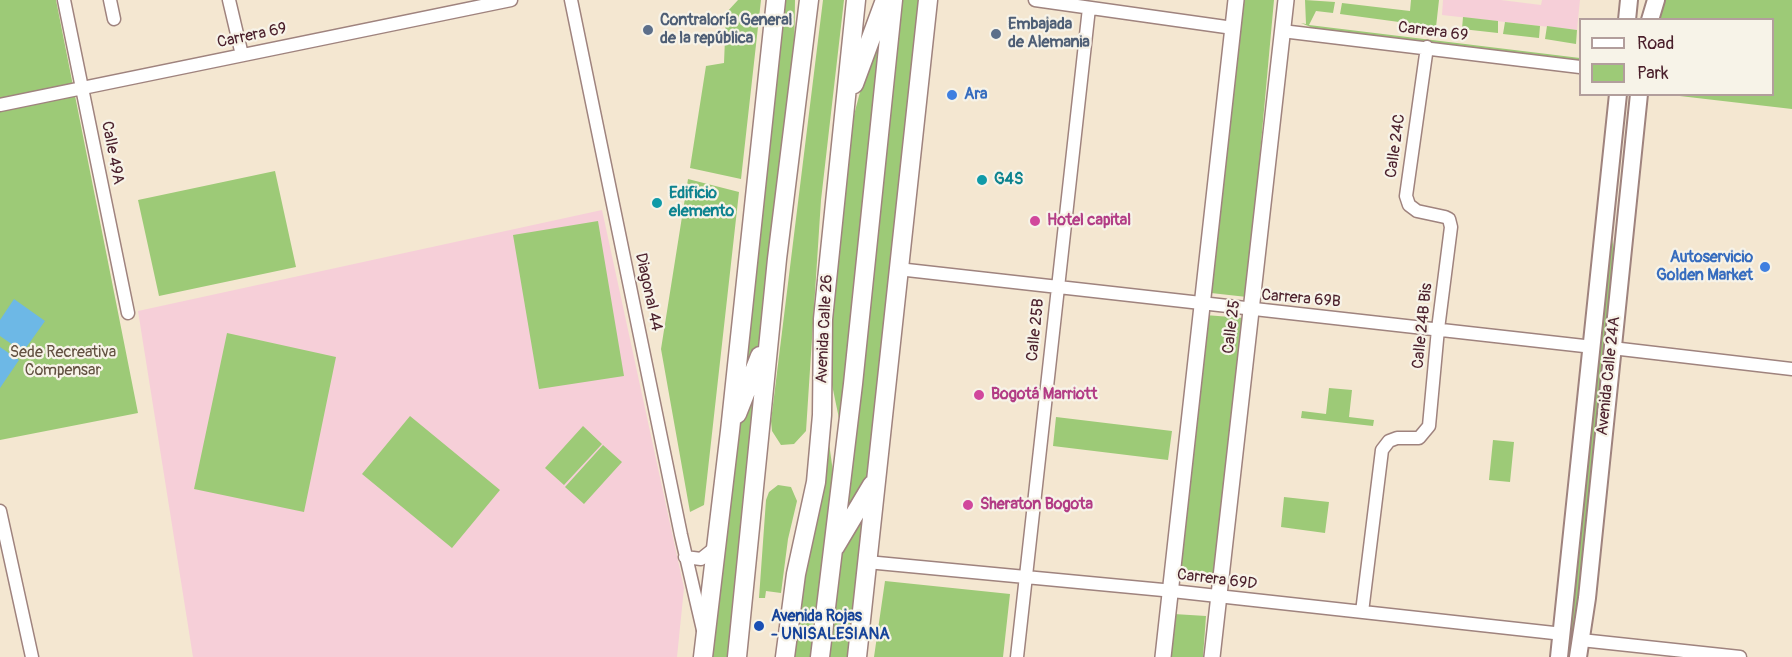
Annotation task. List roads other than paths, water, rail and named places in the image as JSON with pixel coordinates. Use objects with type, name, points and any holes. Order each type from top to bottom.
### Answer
[{"type":"main road","points":[[703,657],[730,431],[776,0]]},
{"type":"main road","points":[[799,0],[799,78]]},
{"type":"main road","points":[[737,657],[773,299],[809,0]]},
{"type":"main road","name":"Avenida Calle 26","points":[[785,657],[796,574],[816,482],[822,415],[823,319],[856,0]]},
{"type":"main road","points":[[842,132],[855,83],[885,0]]},
{"type":"main road","name":"Avenida Calle 26","points":[[820,657],[853,384],[893,0]]},
{"type":"main road","points":[[857,657],[928,0]]},
{"type":"main road","points":[[1627,18],[1629,0]]},
{"type":"main road","points":[[1651,18],[1656,0]]},
{"type":"main road","name":"Avenida Calle 24A","points":[[1559,657],[1618,96]]},
{"type":"main road","points":[[1611,168],[1636,96]]},
{"type":"main road","name":"Avenida Calle 24A","points":[[1578,657],[1637,96]]},
{"type":"main road","points":[[1608,200],[1622,248]]},
{"type":"main road","points":[[730,431],[761,351],[773,299]]},
{"type":"main road","points":[[823,361],[836,438],[839,495]]},
{"type":"main road","points":[[831,554],[876,479]]},
{"type":"street","name":"Calle 49A","points":[[64,0],[128,313]]},
{"type":"street","points":[[110,0],[114,19]]},
{"type":"street","points":[[230,0],[242,55]]},
{"type":"street","name":"Carrera 69","points":[[0,105],[511,0]]},
{"type":"street","name":"Diagonal 44","points":[[572,0],[686,557],[705,637]]},
{"type":"street","points":[[1035,0],[1233,28]]},
{"type":"street","name":"Calle 25","points":[[1163,657],[1236,0]]},
{"type":"street","name":"Calle 25","points":[[1212,657],[1286,0]]},
{"type":"street","name":"Calle 25B","points":[[1017,657],[1089,8]]},
{"type":"street","name":"Carrera 69","points":[[1282,31],[1579,67]]},
{"type":"street","name":"Calle 24C","points":[[1426,47],[1406,196],[1409,205],[1417,211],[1449,219]]},
{"type":"street","name":"Calle 24B Bis","points":[[1362,612],[1382,450],[1385,445],[1397,438],[1414,439],[1424,435],[1429,426],[1451,227],[1449,219]]},
{"type":"street","name":"Carrera 69B","points":[[898,269],[1593,347]]},
{"type":"street","points":[[1612,348],[1792,369]]},
{"type":"street","points":[[0,511],[32,657]]},
{"type":"street","points":[[686,557],[701,559],[716,548]]},
{"type":"street","name":"Carrera 69D","points":[[867,562],[1169,591],[1563,634]]},
{"type":"street","points":[[1581,640],[1740,657]]},
{"type":"water","points":[[14,299],[45,321],[23,352],[0,336],[0,320]]},
{"type":"water","points":[[0,347],[19,360],[0,388]]},
{"type":"place","name":"Contraloría General de la república","points":[[648,30]]},
{"type":"place","name":"Embajada de Alemania","points":[[996,34]]},
{"type":"place","name":"Ara","points":[[952,95]]},
{"type":"place","name":"G4S","points":[[982,180]]},
{"type":"place","name":"Edificio elemento","points":[[657,203]]},
{"type":"place","name":"Hotel capital","points":[[1035,221]]},
{"type":"place","name":"Autoservicio Golden Market","points":[[1765,267]]},
{"type":"place","name":"Bogotá Marriott","points":[[979,395]]},
{"type":"place","name":"Sheraton Bogota","points":[[968,505]]},
{"type":"place","name":"Avenida Rojas - UNISALESIANA","points":[[759,626]]},
{"type":"park label","name":"Sede Recreativa Compensar","points":[[63,362]]}]
